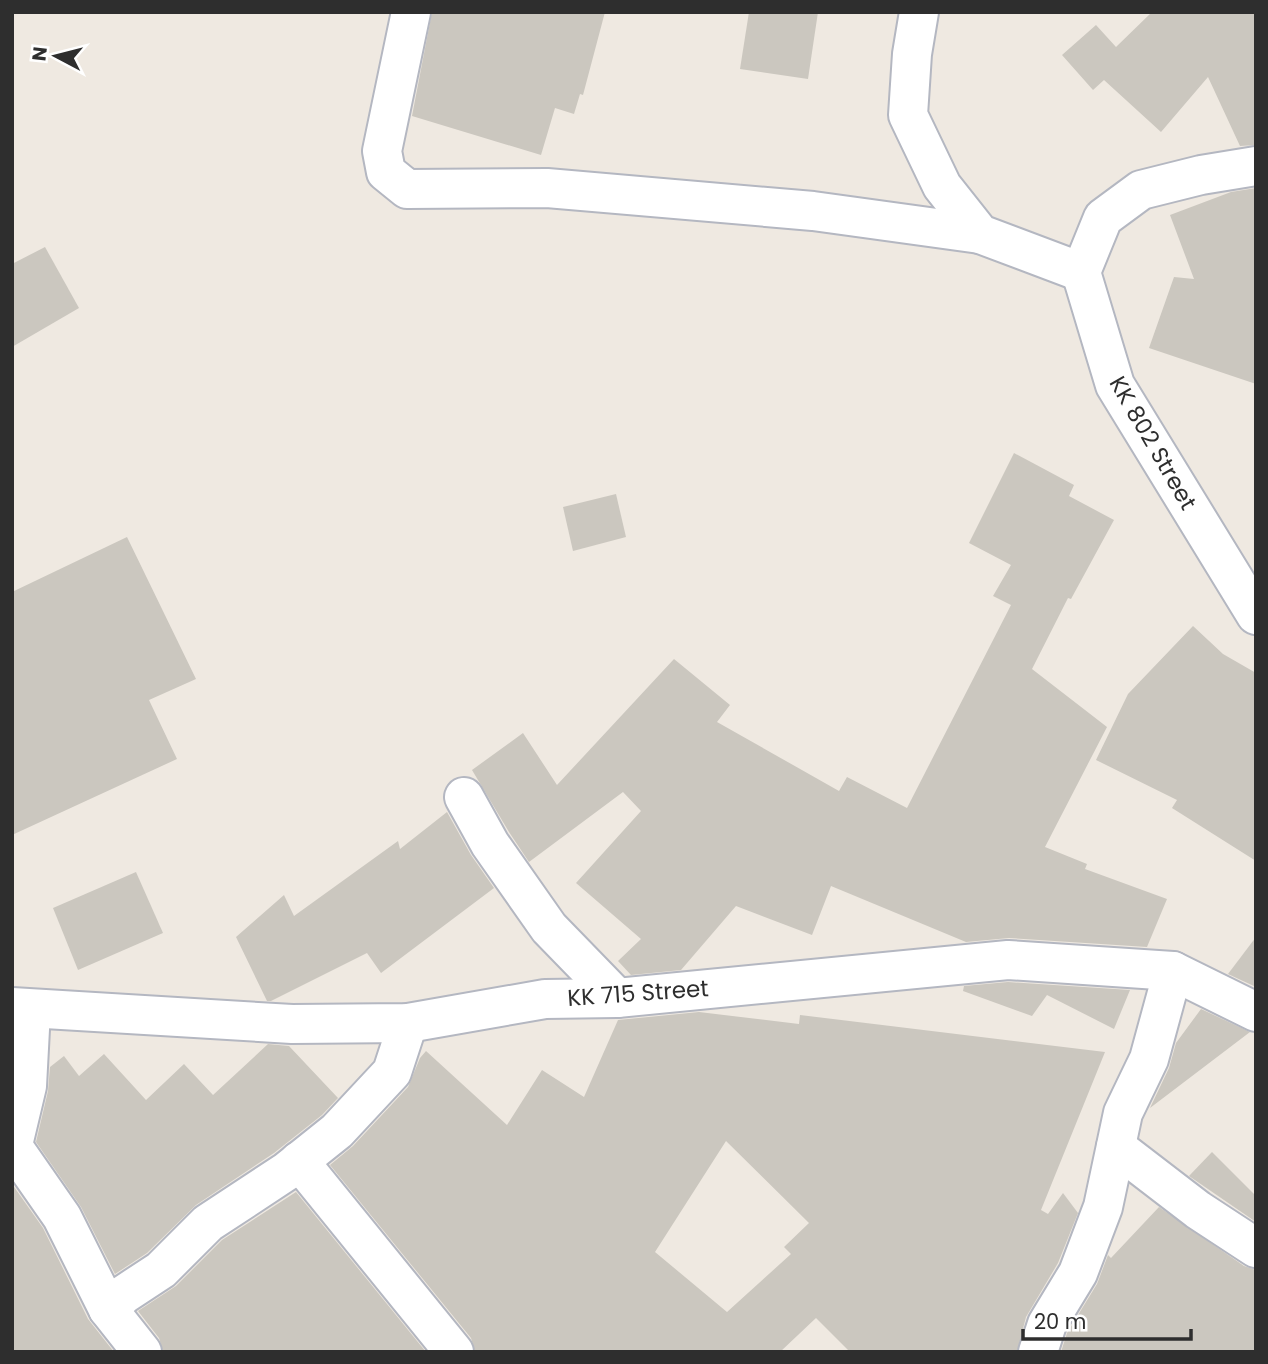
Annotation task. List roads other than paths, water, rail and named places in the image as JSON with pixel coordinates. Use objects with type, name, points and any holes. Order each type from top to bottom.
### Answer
[{"type":"street","points":[[411,12],[382,151],[386,172],[407,189],[547,188],[813,211],[980,234],[1081,272],[1103,218],[1141,190],[1201,175],[1256,166]]},
{"type":"street","points":[[919,12],[912,54],[908,115],[942,186],[980,234]]},
{"type":"street","name":"KK 802 Street","points":[[1081,272],[1115,385],[1256,615]]},
{"type":"street","points":[[464,797],[490,844],[549,928],[617,998]]},
{"type":"street","name":"KK 715 Street","points":[[21,1009],[292,1024],[408,1023],[545,999],[617,998],[1008,960],[1173,971],[1256,1012]]},
{"type":"street","points":[[1038,1352],[1047,1324],[1078,1273],[1103,1208],[1122,1113],[1149,1059],[1173,971]]},
{"type":"street","points":[[21,1009],[27,1086],[13,1149],[62,1217],[108,1309],[142,1352]]},
{"type":"street","points":[[108,1309],[123,1295],[161,1269],[208,1223],[299,1161],[337,1131],[391,1072],[408,1023]]},
{"type":"street","points":[[1116,1147],[1198,1210],[1256,1248]]},
{"type":"street","points":[[299,1161],[454,1352]]}]
